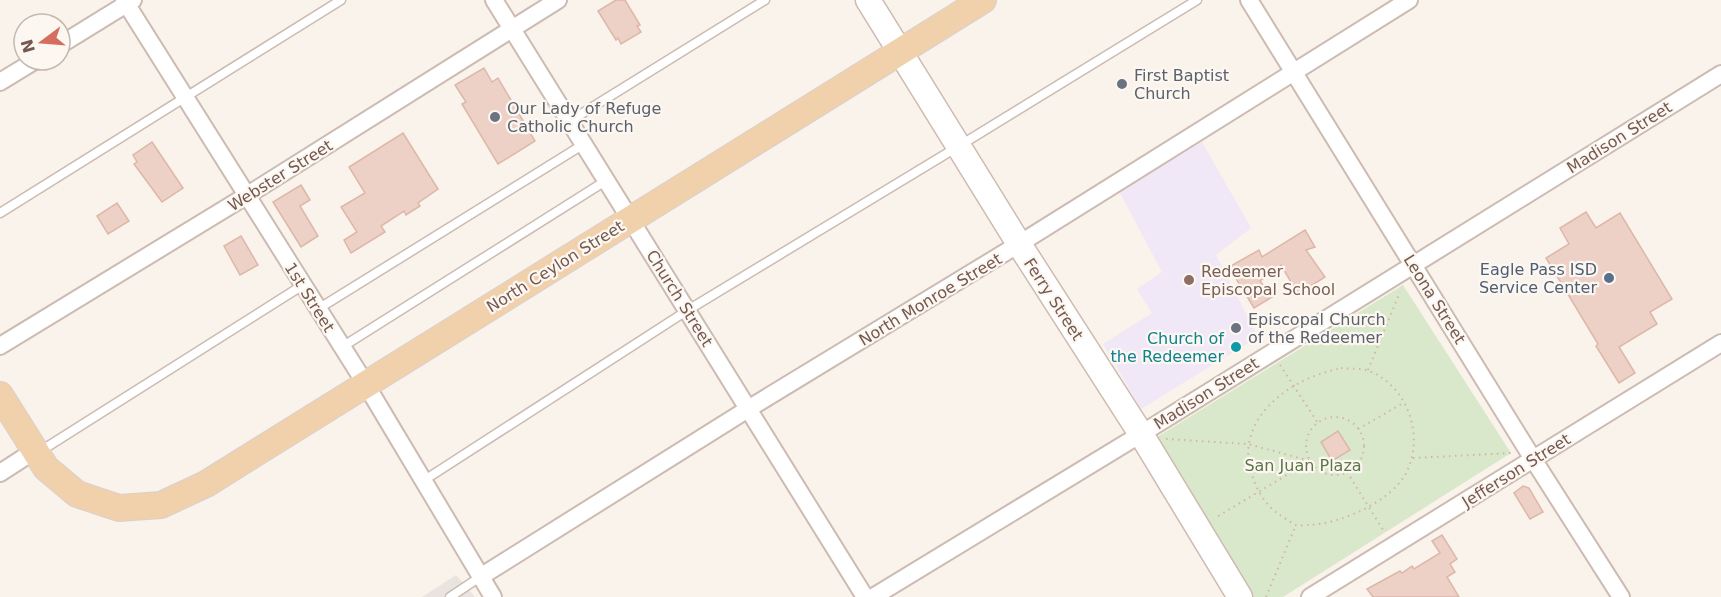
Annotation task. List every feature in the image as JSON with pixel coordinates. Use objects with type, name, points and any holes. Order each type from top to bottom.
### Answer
[{"type":"main road","name":"North Ceylon Street","points":[[35,453],[46,468],[77,494],[119,508],[162,505],[206,484],[982,0]]},
{"type":"main road","points":[[0,395],[35,453]]},
{"type":"street","name":"Church Street","points":[[494,0],[865,597]]},
{"type":"street","name":"Webster Street","points":[[0,346],[246,196],[558,0]]},
{"type":"street","name":"Ferry Street","points":[[868,0],[1019,244],[1141,434],[1240,597]]},
{"type":"street","name":"Leona Street","points":[[1249,0],[1621,597]]},
{"type":"street","name":"North Monroe Street","points":[[480,577],[1409,0]]},
{"type":"street","name":"1st Street","points":[[128,1],[185,98],[365,383],[493,597]]},
{"type":"street","points":[[72,37],[128,1]]},
{"type":"street","points":[[0,82],[16,72]]},
{"type":"street","name":"Madison Street","points":[[873,597],[1141,434],[1721,74]]},
{"type":"street","name":"Jefferson Street","points":[[1310,597],[1721,343]]},
{"type":"street","points":[[0,473],[35,453]]},
{"type":"lane","points":[[0,213],[341,0]]},
{"type":"lane","points":[[570,121],[765,0]]},
{"type":"lane","points":[[423,481],[688,310],[1197,0]]},
{"type":"lane","points":[[318,309],[584,144]]},
{"type":"lane","points":[[342,347],[607,180]]},
{"type":"lane","points":[[35,453],[303,285]]},
{"type":"lane","points":[[450,597],[480,577]]},
{"type":"path","points":[[1368,370],[1403,285]]},
{"type":"path","points":[[1272,352],[1318,423]]},
{"type":"path","points":[[1341,368],[1368,370],[1389,383],[1405,402],[1414,429],[1413,458],[1405,476],[1389,494],[1344,519],[1323,525],[1296,525],[1276,512],[1257,491],[1249,467],[1248,444],[1257,417],[1275,399],[1307,379],[1341,368]]},
{"type":"path","points":[[1358,429],[1405,402]]},
{"type":"path","points":[[1166,439],[1248,444],[1310,461],[1331,475],[1354,468],[1363,453],[1362,436],[1352,422],[1344,418],[1326,418],[1312,429],[1306,445],[1310,461]]},
{"type":"path","points":[[1413,458],[1511,453]]},
{"type":"path","points":[[1198,528],[1310,461]]},
{"type":"path","points":[[1347,472],[1393,546]]},
{"type":"path","points":[[1266,597],[1296,525]]},
{"type":"shaded area","name":"Redeemer Episcopal School","points":[[1202,142],[1251,228],[1216,255],[1258,337],[1141,409],[1103,344],[1152,313],[1137,289],[1162,272],[1119,191]]},
{"type":"shaded area","points":[[456,575],[475,597],[422,597]]},
{"type":"green space","name":"San Juan Plaza","points":[[1403,285],[1511,453],[1283,597],[1250,597],[1154,439]]},
{"type":"building","points":[[616,0],[625,0],[640,25],[637,26],[641,32],[621,44],[618,38],[616,40],[598,11]]},
{"type":"building","name":"Our Lady of Refuge Catholic Church","points":[[484,68],[492,82],[498,78],[535,141],[498,164],[462,104],[466,102],[455,85]]},
{"type":"building","points":[[403,133],[438,189],[418,203],[420,206],[406,215],[404,211],[381,226],[385,232],[351,253],[344,240],[357,232],[341,207],[365,193],[349,167]]},
{"type":"building","points":[[152,142],[183,188],[162,202],[134,164],[137,162],[133,155]]},
{"type":"building","points":[[301,185],[310,200],[300,206],[318,236],[301,247],[273,202]]},
{"type":"building","points":[[117,203],[129,221],[108,234],[97,216]]},
{"type":"building","name":"Eagle Pass ISD Service Center","points":[[1586,212],[1596,228],[1620,213],[1672,299],[1650,312],[1657,324],[1619,347],[1635,373],[1619,383],[1546,258],[1569,244],[1560,228]]},
{"type":"building","points":[[1305,230],[1315,247],[1306,250],[1325,277],[1298,294],[1281,265],[1260,281],[1272,297],[1254,308],[1229,267],[1259,250],[1262,257]]},
{"type":"building","points":[[241,236],[258,265],[240,275],[224,246]]},
{"type":"building","points":[[1338,431],[1350,450],[1332,461],[1321,442]]},
{"type":"building","points":[[1523,486],[1529,488],[1543,512],[1530,519],[1514,493]]},
{"type":"building","points":[[1442,535],[1457,559],[1450,564],[1455,572],[1447,577],[1459,597],[1373,597],[1367,589],[1400,571],[1402,573],[1412,566],[1414,569],[1440,553],[1432,541]]},
{"type":"place","name":"First Baptist Church","points":[[1122,84]]},
{"type":"place","name":"Our Lady of Refuge Catholic Church","points":[[495,117]]},
{"type":"place","name":"Eagle Pass ISD Service Center","points":[[1609,278]]},
{"type":"place","name":"Redeemer Episcopal School","points":[[1189,280]]},
{"type":"place","name":"Episcopal Church of the Redeemer","points":[[1236,328]]},
{"type":"place","name":"Church of the Redeemer","points":[[1236,347]]}]
